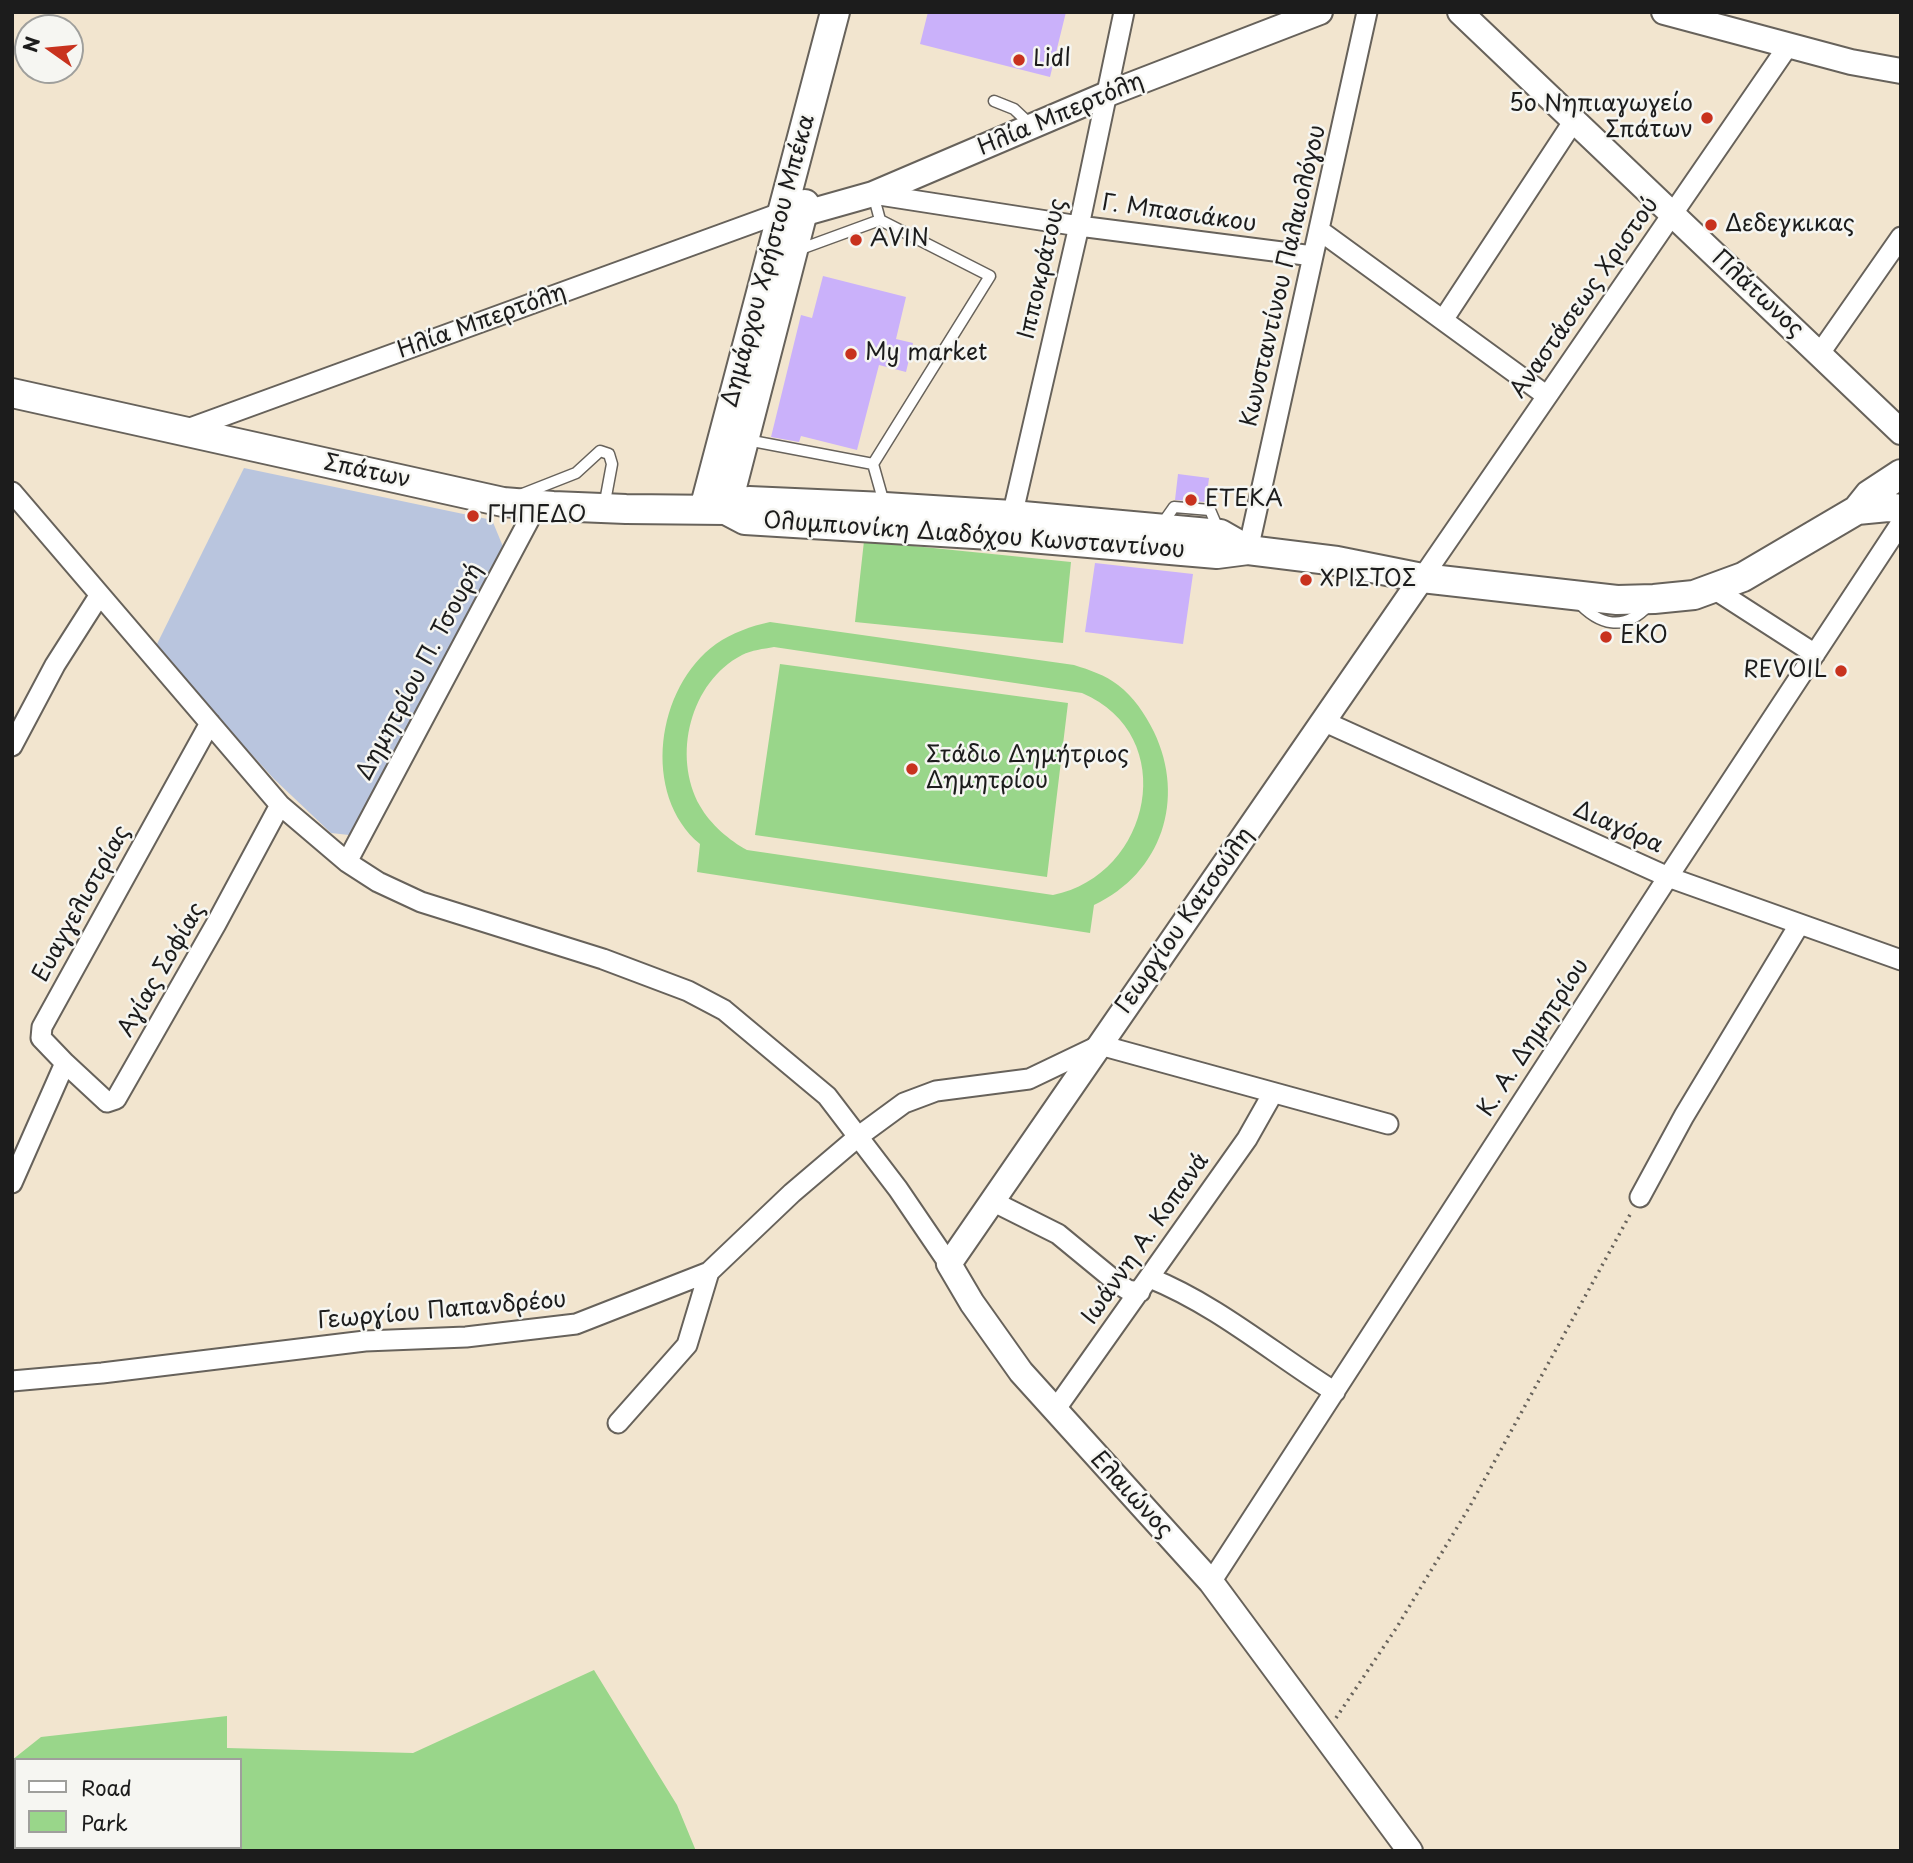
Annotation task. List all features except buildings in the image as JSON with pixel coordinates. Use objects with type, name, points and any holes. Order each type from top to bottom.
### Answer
[{"type":"main road","name":"Δημάρχου Χρήστου Μπέκα","points":[[715,509],[792,213],[835,12]]},
{"type":"main road","name":"Δημάρχου Χρήστου Μπέκα","points":[[715,509],[744,440],[792,252],[792,213],[854,12]]},
{"type":"main road","name":"Σπάτων","points":[[12,393],[503,502],[604,508],[715,509]]},
{"type":"main road","name":"Ολυμπιονίκη Διαδόχου Κωνσταντίνου","points":[[1878,509],[1868,495],[1901,474]]},
{"type":"main road","name":"Ολυμπιονίκη Διαδόχου Κωνσταντίνου","points":[[715,509],[749,500],[885,507],[1217,554],[1248,550],[1336,561],[1422,578],[1617,600],[1694,595],[1714,589],[1878,509],[1901,492]]},
{"type":"main road","name":"Ολυμπιονίκη Διαδόχου Κωνσταντίνου","points":[[715,509],[745,520],[1159,529],[1220,534],[1248,550]]},
{"type":"street","name":"Ιπποκράτους","points":[[1009,525],[1079,226],[1124,12]]},
{"type":"street","name":"Ηλία Μπερτόλη","points":[[182,431],[792,213],[873,194],[1105,95],[1320,12]]},
{"type":"street","name":"Κωνσταντίνου Παλαιολόγου","points":[[1248,550],[1367,12]]},
{"type":"street","name":"Πλάτωνος","points":[[1460,12],[1901,432]]},
{"type":"street","points":[[1664,12],[1851,62],[1901,71]]},
{"type":"street","name":"Αναστάσεως Χριστού","points":[[1422,578],[1788,46]]},
{"type":"street","points":[[1443,320],[1573,122]]},
{"type":"street","name":"Γ. Μπασιάκου","points":[[873,194],[1079,226],[1313,257]]},
{"type":"street","points":[[1319,230],[1547,396]]},
{"type":"street","points":[[1821,353],[1901,237]]},
{"type":"street","name":"Ελαιώνος","points":[[12,492],[281,805],[347,862],[378,882],[421,902],[603,959],[688,991],[724,1010],[827,1096],[859,1136],[949,1264],[972,1303],[1021,1373],[1211,1582],[1410,1851]]},
{"type":"street","name":"Δημητρίου Π. Τσουρή","points":[[347,862],[537,505]]},
{"type":"street","name":"Κ. Α. Δημητρίου","points":[[1211,1582],[1901,523]]},
{"type":"street","name":"Γεωργίου Κατσούλη","points":[[949,1264],[1422,578]]},
{"type":"street","points":[[1714,589],[1815,654]]},
{"type":"street","points":[[12,746],[55,665],[99,596]]},
{"type":"street","name":"Διαγόρα","points":[[1323,721],[1668,877],[1901,960]]},
{"type":"street","name":"Ευαγγελιστρίας","points":[[65,1063],[41,1038],[42,1027],[210,723]]},
{"type":"street","name":"Αγίας Σοφίας","points":[[65,1063],[107,1102],[116,1099],[281,805]]},
{"type":"street","points":[[1640,1198],[1684,1116],[1799,925]]},
{"type":"street","points":[[1100,1045],[1388,1124]]},
{"type":"street","name":"Γεωργίου Παπανδρέου","points":[[12,1381],[102,1373],[365,1341],[466,1337],[576,1324],[709,1272],[792,1193],[859,1136],[905,1103],[936,1091],[1029,1079],[1100,1045]]},
{"type":"street","points":[[12,1183],[65,1063]]},
{"type":"street","name":"Ιωάννη Α. Κοπανά","points":[[1055,1410],[1247,1139],[1273,1093]]},
{"type":"street","points":[[992,1201],[1058,1234],[1128,1290],[1145,1285],[1174,1288],[1335,1391]]},
{"type":"street","points":[[618,1423],[687,1345],[709,1272]]},
{"type":"lane","points":[[994,101],[1014,109],[1032,126]]},
{"type":"lane","points":[[873,194],[880,220]]},
{"type":"lane","points":[[792,252],[880,220],[990,276],[873,464],[885,507]]},
{"type":"lane","points":[[744,440],[873,464]]},
{"type":"lane","points":[[503,502],[576,473],[600,451],[609,454],[612,464],[604,508]]},
{"type":"path","points":[[1325,1734],[1397,1628],[1463,1517],[1640,1198]]},
{"type":"shaded area","points":[[244,468],[492,520],[504,549],[349,835],[331,833],[274,779],[155,648]]},
{"type":"green space","points":[[864,541],[1071,562],[1063,643],[855,622]]},
{"type":"green space","points":[[770,622],[1074,665],[1108,678],[1124,690],[1139,706],[1154,732],[1168,783],[1167,808],[1162,832],[1137,874],[1094,905],[1090,933],[697,872],[700,844],[681,823],[669,798],[663,771],[663,742],[669,713],[680,686],[696,663],[716,644],[742,630]],"holes":[[[774,647],[1082,693],[1113,713],[1133,739],[1142,770],[1142,802],[1132,833],[1113,861],[1087,882],[1053,895],[747,850],[727,837],[709,819],[700,806],[687,765],[691,722],[698,701],[710,683],[724,667],[742,655]]]},
{"type":"green space","name":"Στάδιο Δημήτριος Δημητρίου","points":[[780,664],[1068,703],[1047,877],[755,835]]},
{"type":"green space","points":[[594,1670],[677,1805],[696,1851],[12,1851],[14,1758],[14,1849],[242,1849],[242,1758],[15,1758],[41,1737],[227,1716],[227,1748],[413,1753]]},
{"type":"place","name":"Lidl","points":[[1019,60]]},
{"type":"place","name":"5ο Νηπιαγωγείο Σπάτων","points":[[1707,118]]},
{"type":"place","name":"Δεδεγκικας","points":[[1711,225]]},
{"type":"place","name":"AVIN","points":[[856,240]]},
{"type":"place","name":"My market","points":[[851,354]]},
{"type":"place","name":"ΕΤΕΚΑ","points":[[1191,500]]},
{"type":"place","name":"ΓΗΠΕΔΟ","points":[[473,516]]},
{"type":"place","name":"ΧΡΙΣΤΟΣ","points":[[1306,580]]},
{"type":"place","name":"EKO","points":[[1606,637]]},
{"type":"place","name":"REVOIL","points":[[1841,671]]},
{"type":"place","name":"Στάδιο Δημήτριος Δημητρίου","points":[[912,769]]}]
